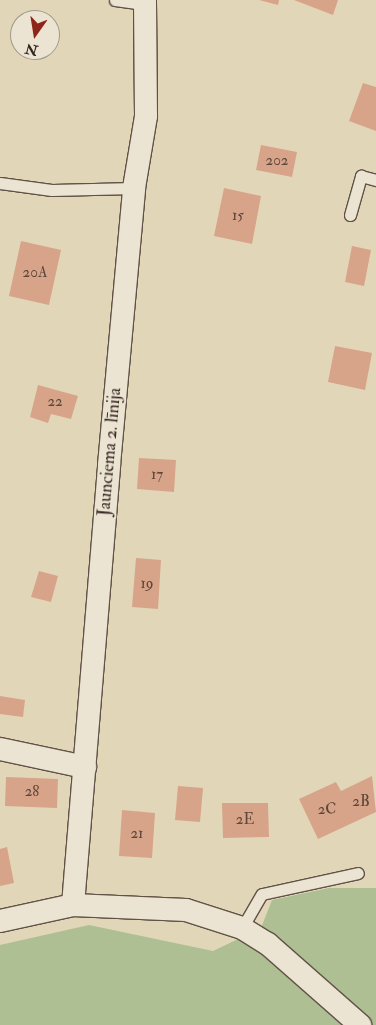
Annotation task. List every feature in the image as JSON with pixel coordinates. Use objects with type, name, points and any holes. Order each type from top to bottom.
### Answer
[{"type":"street","name":"Jaunciema 2. līnija","points":[[73,905],[134,188],[146,116],[145,2]]},
{"type":"street","points":[[0,750],[85,767]]},
{"type":"street","points":[[0,921],[73,905],[186,910],[242,928],[290,961],[360,1025]]},
{"type":"lane","points":[[115,0],[145,2]]},
{"type":"lane","points":[[350,215],[361,176],[376,180]]},
{"type":"lane","points":[[0,183],[52,190],[134,188]]},
{"type":"lane","points":[[242,928],[262,894],[358,873]]},
{"type":"green space","points":[[329,888],[376,888],[376,1025],[0,1025],[0,945],[89,925],[213,951],[261,928],[272,900]]},
{"type":"building","points":[[259,0],[279,0],[278,5]]},
{"type":"building","points":[[294,0],[338,0],[333,15]]},
{"type":"building","points":[[363,83],[376,87],[376,131],[349,121]]},
{"type":"building","points":[[261,145],[297,152],[292,177],[256,170]]},
{"type":"building","points":[[224,188],[261,196],[252,244],[214,236]]},
{"type":"building","points":[[21,241],[61,250],[49,305],[9,296]]},
{"type":"building","points":[[352,246],[371,250],[364,286],[345,282]]},
{"type":"building","points":[[335,346],[372,353],[365,390],[328,382]]},
{"type":"building","points":[[38,385],[78,396],[71,419],[51,414],[48,423],[30,417]]},
{"type":"building","points":[[139,458],[176,460],[174,492],[137,489]]},
{"type":"building","points":[[136,558],[161,560],[158,609],[132,607]]},
{"type":"building","points":[[39,571],[58,576],[51,602],[31,597]]},
{"type":"building","points":[[0,696],[25,700],[23,717],[0,714]]},
{"type":"building","points":[[372,776],[376,812],[318,839],[299,799],[336,782],[341,791]]},
{"type":"building","points":[[6,777],[58,779],[57,808],[5,806]]},
{"type":"building","points":[[178,786],[203,788],[200,822],[175,820]]},
{"type":"building","points":[[222,803],[268,803],[269,837],[223,838]]},
{"type":"building","points":[[122,810],[155,813],[152,858],[119,856]]},
{"type":"building","points":[[7,847],[14,883],[0,886],[0,849]]}]
